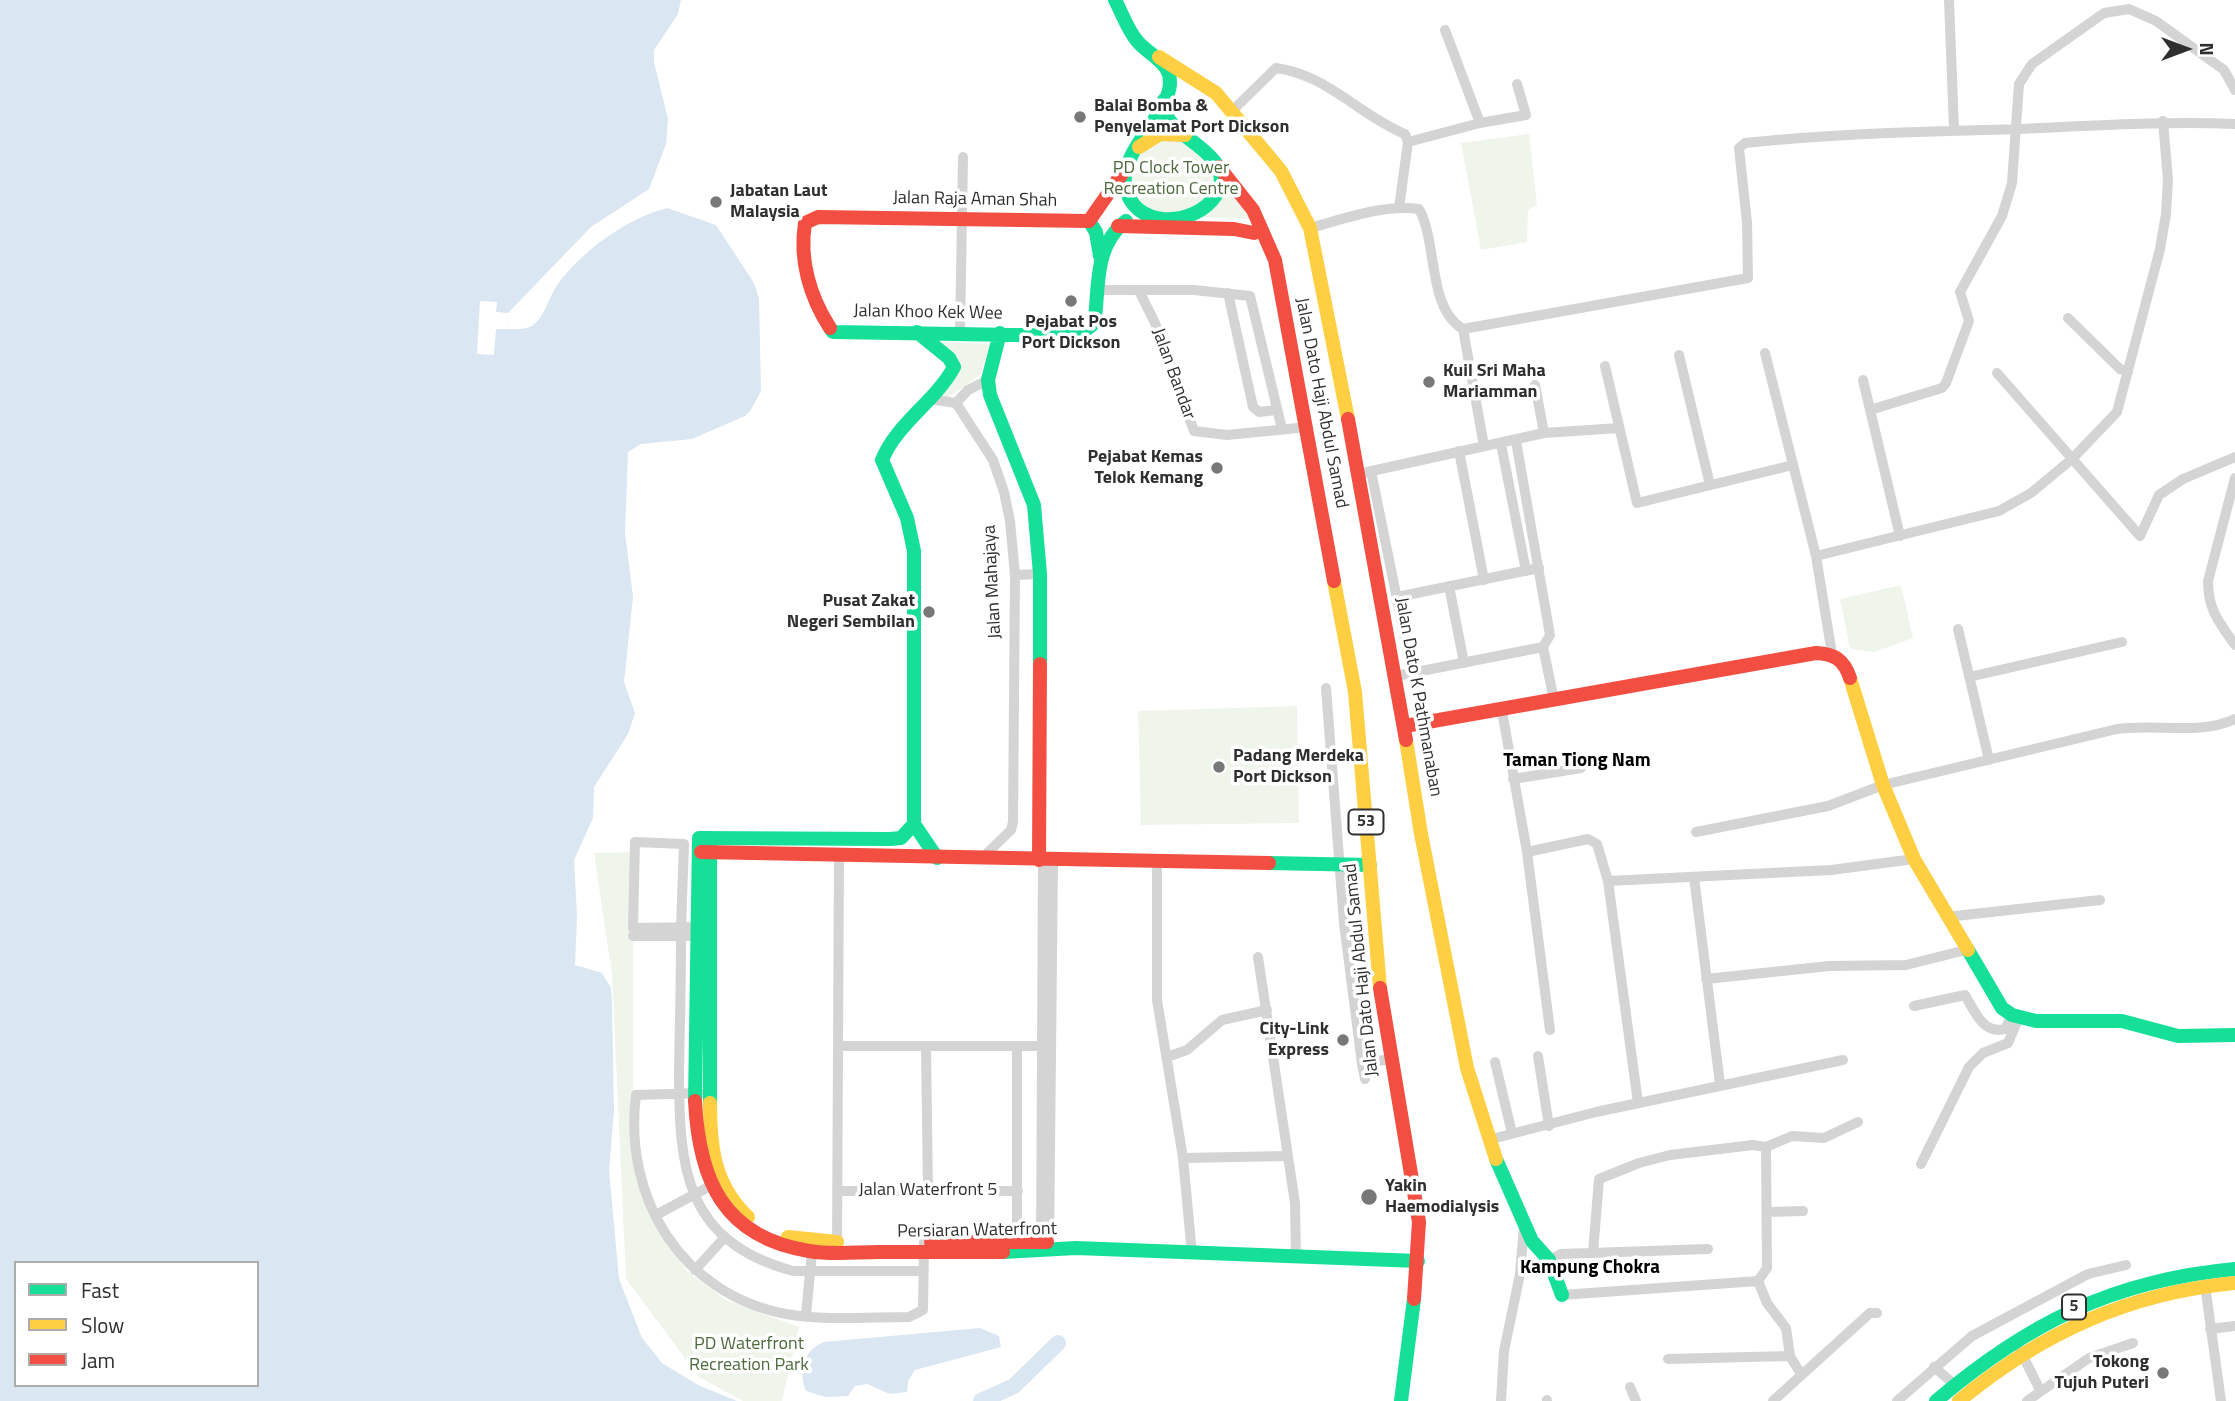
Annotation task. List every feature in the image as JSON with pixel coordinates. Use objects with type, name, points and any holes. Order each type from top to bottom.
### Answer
[{"type":"main road","points":[[1115,0],[1136,40],[1166,68],[1169,120],[1219,167],[1214,197],[1202,211],[1183,220]]},
{"type":"main road","name":"Jalan Dato K Pathmanaban","points":[[1150,54],[1216,93],[1281,171],[1310,228],[1364,472],[1421,834],[1467,1068],[1488,1140],[1524,1226],[1549,1260],[1562,1295]]},
{"type":"main road","name":"Jalan Dato K Pathmanaban","points":[[1167,94],[1177,84],[1187,85],[1231,111]]},
{"type":"main road","points":[[1101,258],[1096,232],[1089,221],[1126,168],[1167,94]]},
{"type":"main road","points":[[1135,150],[1153,135],[1168,131],[1185,135]]},
{"type":"main road","name":"Jalan Dato Haji Abdul Samad","points":[[1219,167],[1232,179],[1256,214],[1271,246],[1308,427],[1355,692],[1377,963],[1390,1059],[1413,1173],[1419,1222],[1418,1261],[1401,1401]]},
{"type":"main road","points":[[1126,168],[1125,180],[1129,197],[1143,213],[1153,219]]},
{"type":"main road","name":"Jalan Raja Aman Shah","points":[[803,231],[808,220],[818,217],[1089,221]]},
{"type":"main road","points":[[1101,258],[1111,233],[1132,219],[1234,224],[1254,233],[1271,246]]},
{"type":"main road","points":[[1118,226],[1234,229],[1254,233]]},
{"type":"main road","name":"Jalan Khoo Kek Wee","points":[[803,231],[803,247],[819,312],[833,332],[1078,335],[1092,325],[1100,290],[1101,258]]},
{"type":"main road","points":[[917,332],[954,364],[951,374],[888,444],[882,460],[907,518],[914,551],[914,824],[937,858]]},
{"type":"main road","points":[[1000,333],[988,380],[995,412],[1034,505],[1040,575],[1045,860]]},
{"type":"main road","points":[[1405,726],[1502,711],[1816,653],[1832,654],[1846,665],[1883,785],[1914,859],[1994,997],[2015,1016],[2036,1021],[2122,1021],[2178,1036],[2235,1035]]},
{"type":"main road","points":[[707,848],[901,838],[914,824]]},
{"type":"main road","points":[[707,848],[937,858],[1340,867],[1370,865]]},
{"type":"main road","name":"Persiaran Waterfront","points":[[707,848],[703,930],[703,1093],[720,1202],[741,1223],[777,1243],[812,1252],[837,1247]]},
{"type":"main road","name":"Persiaran Waterfront","points":[[715,1183],[747,1217],[780,1235],[837,1247],[1045,1247],[1418,1261]]},
{"type":"main road","name":"Persiaran Waterfront","points":[[924,1247],[1017,1241],[1045,1247]]},
{"type":"main road","name":"5","points":[[1936,1401],[2039,1324],[2115,1289],[2206,1270],[2235,1269]]},
{"type":"main road","name":"5","points":[[1959,1401],[2022,1353],[2087,1316],[2162,1291],[2235,1283]]},
{"type":"street","points":[[1949,0],[1954,129]]},
{"type":"street","points":[[1870,410],[1942,388],[1946,383],[1969,321],[1960,292],[2002,216],[2012,183],[2019,84],[2032,64],[2104,13],[2129,9],[2156,21],[2224,70],[2235,90]]},
{"type":"street","points":[[1445,30],[1480,123]]},
{"type":"street","points":[[1231,111],[1276,68],[1290,70],[1324,83],[1373,117],[1405,134],[1408,142],[1399,208]]},
{"type":"street","points":[[1408,142],[1480,123],[1526,115],[1517,84]]},
{"type":"street","points":[[1463,329],[1748,278],[1740,144],[1821,134],[2014,129],[2164,121],[2235,124]]},
{"type":"street","points":[[1816,556],[1999,511],[2017,504],[2072,459],[2117,412],[2160,249],[2166,214],[2168,180],[2164,121]]},
{"type":"street","points":[[960,333],[963,156]]},
{"type":"street","points":[[1310,228],[1399,208],[1419,209],[1424,218],[1442,303],[1447,316],[1463,329],[1484,446]]},
{"type":"street","points":[[1100,290],[1194,290],[1250,296],[1282,429]]},
{"type":"street","name":"Jalan Bandar","points":[[1139,291],[1155,323],[1194,430],[1227,435],[1308,427]]},
{"type":"street","points":[[1228,293],[1253,407],[1259,412],[1276,410]]},
{"type":"street","points":[[2068,318],[2120,369],[2128,372]]},
{"type":"street","points":[[1765,353],[1816,556],[1832,654]]},
{"type":"street","points":[[1679,355],[1710,485]]},
{"type":"street","points":[[1605,366],[1637,503],[1793,465]]},
{"type":"street","points":[[1997,373],[2140,536],[2159,495],[2183,479],[2235,457]]},
{"type":"street","points":[[928,399],[956,403],[968,390],[988,380]]},
{"type":"street","points":[[1863,380],[1900,536]]},
{"type":"street","points":[[1535,385],[1544,433]]},
{"type":"street","name":"Jalan Mahajaya","points":[[956,403],[993,460],[1004,492],[1014,575],[1013,822],[1011,830],[982,858]]},
{"type":"street","points":[[1412,673],[1397,597],[1364,472],[1544,433],[1619,428]]},
{"type":"street","points":[[1516,441],[1550,635],[1543,647],[1554,700]]},
{"type":"street","points":[[1501,444],[1526,571]]},
{"type":"street","points":[[1459,451],[1483,579]]},
{"type":"street","points":[[2235,478],[2208,581],[2208,598],[2211,614],[2235,645]]},
{"type":"street","points":[[1397,597],[1539,568]]},
{"type":"street","points":[[1014,575],[1040,575]]},
{"type":"street","points":[[1449,586],[1464,663]]},
{"type":"street","points":[[1958,629],[1989,760]]},
{"type":"street","points":[[1969,677],[2122,642]]},
{"type":"street","points":[[1396,676],[1543,647]]},
{"type":"street","points":[[1326,688],[1340,867],[1365,1079]]},
{"type":"street","points":[[1502,711],[1527,852],[1550,1030]]},
{"type":"street","points":[[1696,832],[1828,806],[1883,785],[2116,729],[2141,725],[2201,729],[2216,727],[2235,719]]},
{"type":"street","points":[[1513,779],[1581,768]]},
{"type":"street","points":[[1527,852],[1588,839],[1597,844],[1608,880],[1638,1103]]},
{"type":"street","points":[[681,932],[633,928],[635,842],[684,844],[679,1094],[681,1149],[694,1194],[702,1209],[725,1237],[753,1259],[793,1271],[924,1271]]},
{"type":"street","points":[[837,1247],[839,855]]},
{"type":"street","points":[[1608,880],[1831,870],[1914,859]]},
{"type":"street","points":[[1045,860],[1045,1247]]},
{"type":"street","points":[[1157,862],[1157,994],[1183,1158],[1192,1254]]},
{"type":"street","points":[[1694,877],[1720,1084]]},
{"type":"street","points":[[1946,917],[2100,900]]},
{"type":"street","points":[[633,936],[703,930]]},
{"type":"street","points":[[1706,979],[1829,966],[1906,965],[1966,950]]},
{"type":"street","points":[[1258,957],[1295,1203],[1296,1257]]},
{"type":"street","points":[[1914,1006],[1965,995],[1982,1023],[1998,1031],[2005,1030],[2015,1016]]},
{"type":"street","points":[[1167,1057],[1188,1051],[1222,1020],[1267,1010]]},
{"type":"street","points":[[1922,1164],[1969,1067],[1983,1053],[2008,1043],[2015,1016]]},
{"type":"street","points":[[680,1040],[703,1040]]},
{"type":"street","points":[[840,1046],[1047,1046]]},
{"type":"street","points":[[926,1046],[928,1192]]},
{"type":"street","points":[[1017,1046],[1017,1241]]},
{"type":"street","points":[[1538,1056],[1549,1126]]},
{"type":"street","points":[[1362,1064],[1390,1059]]},
{"type":"street","points":[[1488,1140],[1720,1084],[1843,1060]]},
{"type":"street","points":[[1495,1062],[1512,1133]]},
{"type":"street","points":[[703,1093],[636,1096],[637,1165],[656,1215],[677,1253],[695,1270],[733,1297],[756,1307],[806,1315],[909,1317],[920,1313],[925,1298],[924,1247]]},
{"type":"street","points":[[1593,1253],[1599,1179],[1639,1163],[1670,1155],[1753,1145],[1766,1147],[1792,1136],[1824,1138],[1858,1122]]},
{"type":"street","points":[[1758,1281],[1767,1268],[1766,1147]]},
{"type":"street","points":[[1183,1158],[1288,1156]]},
{"type":"street","points":[[656,1215],[715,1183]]},
{"type":"street","name":"Jalan Waterfront 5","points":[[839,1191],[1018,1191]]},
{"type":"street","points":[[1766,1212],[1803,1211]]},
{"type":"street","points":[[1502,1401],[1504,1352],[1520,1274],[1524,1226]]},
{"type":"street","points":[[695,1270],[725,1237]]},
{"type":"street","points":[[1549,1260],[1561,1254],[1708,1249]]},
{"type":"street","points":[[806,1315],[812,1252]]},
{"type":"street","points":[[1896,1401],[1972,1336],[2088,1274],[2126,1265]]},
{"type":"street","points":[[1562,1295],[1758,1281]]},
{"type":"street","points":[[1758,1281],[1767,1303],[1786,1328],[1790,1356],[1801,1374]]},
{"type":"street","points":[[2205,1285],[2221,1401]]},
{"type":"street","points":[[1773,1401],[1870,1313],[1877,1313]]},
{"type":"street","points":[[2210,1329],[2235,1326]]},
{"type":"street","points":[[2013,1341],[2040,1390]]},
{"type":"street","points":[[2027,1401],[2089,1358],[2133,1343]]},
{"type":"street","points":[[1668,1359],[1790,1356]]},
{"type":"street","points":[[1934,1367],[1955,1385]]},
{"type":"street","points":[[1630,1387],[1636,1401]]},
{"type":"green space","points":[[1529,134],[1537,205],[1528,210],[1527,242],[1481,250],[1461,143]]},
{"type":"green space","name":"PD Clock Tower Recreation Centre","points":[[1175,136],[1204,161],[1214,176],[1208,197],[1186,212],[1173,214],[1148,207],[1139,199],[1133,188],[1132,174],[1138,159],[1148,146]]},
{"type":"green space","points":[[1228,183],[1250,219],[1203,217],[1226,187]]},
{"type":"green space","points":[[937,342],[990,344],[980,375],[949,397],[942,396],[955,372]]},
{"type":"green space","points":[[1901,585],[1913,638],[1875,652],[1850,649],[1840,599]]},
{"type":"green space","name":"Padang Merdeka Port Dickson","points":[[1297,706],[1299,823],[1141,825],[1138,711]]},
{"type":"green space","name":"PD Waterfront Recreation Park","points":[[633,852],[633,1140],[661,1231],[687,1271],[726,1300],[799,1327],[782,1401],[743,1401],[699,1377],[626,1279],[612,975],[594,853]]},
{"type":"shaded area","points":[[0,0],[681,0],[678,14],[654,50],[654,62],[668,119],[666,144],[649,189],[591,227],[508,313],[507,329],[533,325],[568,272],[592,248],[636,219],[667,208],[716,225],[754,283],[759,298],[761,391],[751,410],[745,416],[692,439],[641,444],[628,452],[625,532],[633,597],[624,682],[635,713],[628,734],[594,787],[593,818],[574,860],[577,916],[575,965],[602,973],[611,988],[614,1111],[609,1170],[619,1279],[642,1338],[662,1363],[698,1385],[737,1401],[0,1401]]},
{"type":"shaded area","points":[[980,1328],[999,1336],[1001,1347],[915,1370],[908,1381],[907,1392],[890,1394],[867,1384],[855,1386],[848,1396],[825,1397],[806,1391],[802,1376],[804,1362],[811,1350],[824,1342]]},
{"type":"pier","points":[[480,301],[497,302],[496,312],[508,313],[507,329],[496,329],[494,355],[477,354]]},
{"type":"waterway","points":[[981,1401],[1014,1386],[1058,1343]]},
{"type":"traffic: fast","points":[[1115,0],[1134,38],[1163,64],[1170,81],[1168,95],[1161,109],[1132,154],[1126,169],[1125,184],[1130,199],[1139,210],[1165,219],[1180,218],[1194,214],[1216,195],[1221,182],[1220,171],[1215,162],[1170,121],[1165,108],[1165,105],[1164,102],[1164,100]]},
{"type":"traffic: fast","points":[[1089,221],[1096,232],[1100,256]]},
{"type":"traffic: fast","points":[[830,328],[833,332],[1078,336],[1092,325],[1095,318],[1100,265],[1109,241],[1126,221]]},
{"type":"traffic: fast","points":[[917,332],[949,358],[954,367],[937,391],[897,435],[882,460],[907,518],[914,551],[914,824],[937,858]]},
{"type":"traffic: fast","points":[[1000,333],[988,380],[990,395],[1034,505],[1040,574],[1040,664]]},
{"type":"traffic: fast","points":[[695,1101],[699,838],[890,839],[901,838],[914,824]]},
{"type":"traffic: fast","points":[[710,838],[710,1103]]},
{"type":"traffic: fast","points":[[1269,863],[1370,865]]},
{"type":"traffic: fast","points":[[1968,950],[2002,1008],[2012,1015],[2036,1021],[2122,1021],[2178,1036],[2235,1035]]},
{"type":"traffic: fast","points":[[1496,1159],[1532,1241],[1549,1260],[1562,1295]]},
{"type":"traffic: fast","points":[[1003,1252],[1076,1248],[1418,1261]]},
{"type":"traffic: fast","points":[[1936,1401],[2005,1349],[2075,1310],[2150,1283],[2235,1269]]},
{"type":"traffic: fast","points":[[1401,1401],[1414,1299]]},
{"type":"traffic: slow","points":[[1159,57],[1216,93],[1281,171],[1310,228],[1348,419]]},
{"type":"traffic: slow","points":[[1139,147],[1160,134],[1185,135]]},
{"type":"traffic: slow","points":[[1334,581],[1355,692],[1380,988]]},
{"type":"traffic: slow","points":[[1850,678],[1883,785],[1914,859],[1968,950]]},
{"type":"traffic: slow","points":[[1406,740],[1421,834],[1467,1068],[1496,1159]]},
{"type":"traffic: slow","points":[[710,1103],[711,1135],[716,1164],[728,1192],[748,1217]]},
{"type":"traffic: slow","points":[[788,1237],[837,1242]]},
{"type":"traffic: slow","points":[[1959,1401],[2022,1355],[2088,1320],[2159,1296],[2235,1283]]},
{"type":"traffic: jam","points":[[1219,167],[1253,210],[1275,260],[1334,581]]},
{"type":"traffic: jam","points":[[1089,221],[1126,168]]},
{"type":"traffic: jam","points":[[830,328],[817,304],[805,264],[805,223],[818,217],[1089,221]]},
{"type":"traffic: jam","points":[[1118,226],[1234,229],[1254,233]]},
{"type":"traffic: jam","points":[[1348,419],[1406,740]]},
{"type":"traffic: jam","points":[[1405,726],[1816,653],[1838,659],[1850,678]]},
{"type":"traffic: jam","points":[[1039,860],[1040,664]]},
{"type":"traffic: jam","points":[[701,852],[1269,863]]},
{"type":"traffic: jam","points":[[1380,988],[1419,1222],[1414,1299]]},
{"type":"traffic: jam","points":[[695,1101],[702,1156],[710,1179],[721,1200],[736,1218],[755,1233],[780,1244],[817,1252],[1003,1252]]},
{"type":"traffic: jam","points":[[931,1242],[1047,1242]]},
{"type":"place","name":"Balai Bomba & Penyelamat Port Dickson","points":[[1080,117]]},
{"type":"place","name":"Jabatan Laut Malaysia","points":[[716,202]]},
{"type":"place","name":"Pejabat Pos Port Dickson","points":[[1071,301]]},
{"type":"place","name":"Kuil Sri Maha Mariamman","points":[[1429,382]]},
{"type":"place","name":"Pejabat Kemas Telok Kemang","points":[[1217,468]]},
{"type":"place","name":"Pusat Zakat Negeri Sembilan","points":[[929,612]]},
{"type":"place","name":"Padang Merdeka Port Dickson","points":[[1219,767]]},
{"type":"place","name":"City-Link Express","points":[[1343,1040]]},
{"type":"place","name":"Yakin Haemodialysis","points":[[1369,1197]]},
{"type":"place","name":"Tokong Tujuh Puteri","points":[[2163,1373]]},
{"type":"district","name":"Taman Tiong Nam","points":[[1577,761]]},
{"type":"district","name":"Kampung Chokra","points":[[1590,1268]]}]
